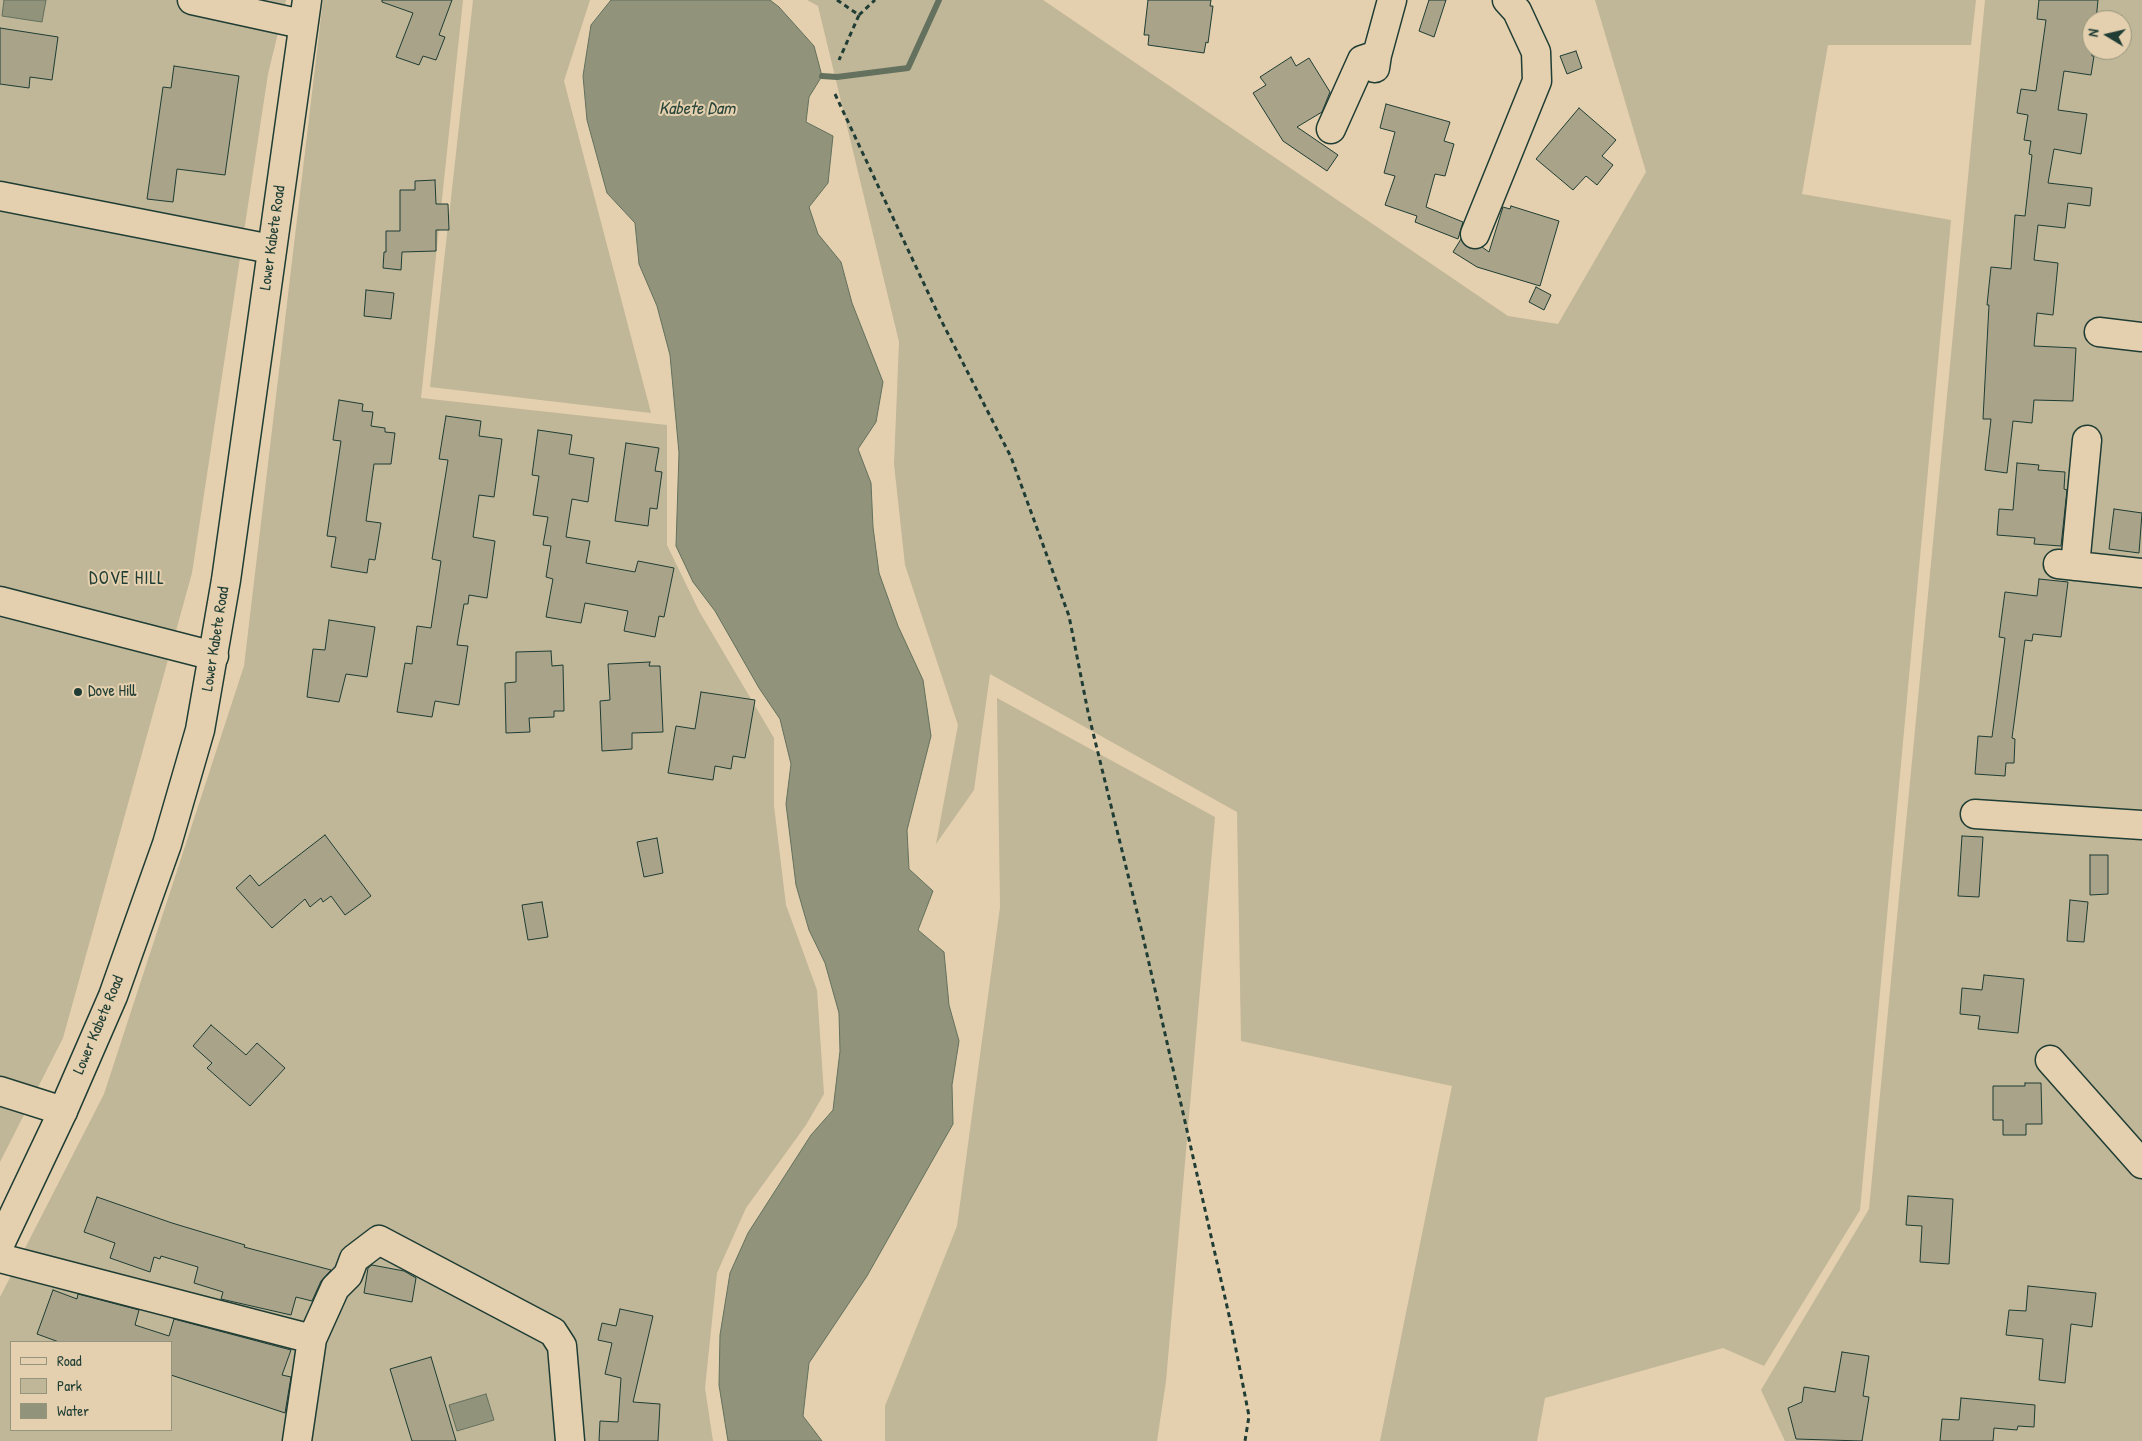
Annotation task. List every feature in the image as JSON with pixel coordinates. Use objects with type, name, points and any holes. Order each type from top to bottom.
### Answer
[{"type":"street","points":[[192,0],[305,12]]},
{"type":"street","points":[[1331,129],[1362,60],[1376,61],[1392,0]]},
{"type":"street","points":[[1475,234],[1537,81],[1536,52],[1518,11],[1507,0]]},
{"type":"street","name":"Lower Kabete Road","points":[[0,1244],[63,1111],[113,996],[168,844],[200,730],[214,656],[305,12]]},
{"type":"street","points":[[0,196],[271,249]]},
{"type":"street","points":[[2099,332],[2142,337]]},
{"type":"street","points":[[2087,440],[2066,565],[2142,572]]},
{"type":"street","points":[[0,601],[214,656]]},
{"type":"street","points":[[1975,814],[2142,825]]},
{"type":"street","points":[[2050,1060],[2142,1164]]},
{"type":"street","points":[[0,1091],[63,1111]]},
{"type":"street","points":[[297,1441],[312,1339],[335,1288],[348,1275],[354,1259],[379,1240],[553,1332],[562,1346],[570,1441]]},
{"type":"street","points":[[0,1258],[312,1339]]},
{"type":"path","points":[[837,0],[859,15]]},
{"type":"path","points":[[839,60],[859,15],[875,0]]},
{"type":"path","points":[[835,94],[940,318],[1011,457],[1069,616],[1088,712],[1141,928],[1231,1324],[1250,1416],[1246,1441]]},
{"type":"green space","points":[[0,0],[286,0],[268,74],[192,573],[63,1038],[0,1162]]},
{"type":"green space","points":[[323,0],[463,0],[421,398],[667,425],[667,545],[699,611],[774,738],[774,806],[786,905],[817,990],[824,1094],[806,1125],[746,1208],[717,1273],[705,1388],[713,1441],[0,1441],[0,1297],[104,1094],[244,666]]},
{"type":"green space","points":[[473,0],[590,0],[564,81],[651,413],[430,387]]},
{"type":"green space","points":[[807,0],[1043,0],[1508,316],[1558,324],[1646,172],[1595,0],[1976,0],[1971,45],[1828,45],[1802,194],[1951,220],[1860,1210],[1764,1366],[1723,1348],[1545,1398],[1537,1441],[1380,1441],[1452,1086],[1241,1041],[1237,812],[990,674],[974,790],[936,844],[958,725],[905,565],[894,464],[899,342],[818,6]]},
{"type":"green space","points":[[1985,0],[2142,0],[2142,1441],[1785,1441],[1761,1390],[1869,1209]]},
{"type":"green space","points":[[997,698],[1215,817],[1166,1381],[1157,1441],[885,1441],[885,1406],[957,1226],[1000,907]]},
{"type":"water","points":[[4,0],[46,0],[42,22],[2,16]]},
{"type":"water","name":"Kabete Dam","points":[[611,0],[770,0],[779,7],[814,46],[822,76],[809,97],[806,122],[833,136],[828,183],[809,207],[818,234],[841,262],[852,303],[883,382],[876,422],[858,449],[871,483],[873,527],[879,573],[898,626],[923,680],[931,736],[907,830],[909,869],[933,891],[918,930],[944,952],[949,1005],[959,1041],[952,1085],[953,1124],[867,1276],[809,1363],[803,1416],[822,1441],[728,1441],[719,1385],[720,1335],[730,1273],[748,1233],[811,1135],[833,1110],[840,1051],[839,1013],[825,963],[809,930],[796,885],[786,804],[791,764],[780,719],[759,688],[715,611],[693,582],[676,546],[679,453],[670,355],[657,306],[639,264],[635,223],[607,193],[587,120],[583,76],[591,25]]},
{"type":"water","points":[[486,1394],[494,1420],[457,1431],[449,1405]]},
{"type":"building","points":[[382,0],[452,0],[439,35],[445,37],[436,60],[423,56],[419,65],[396,57],[413,13],[382,2]]},
{"type":"building","points":[[1148,0],[1211,0],[1210,6],[1213,6],[1208,43],[1206,42],[1204,53],[1148,45],[1149,35],[1144,35]]},
{"type":"building","points":[[1429,0],[1446,0],[1434,37],[1419,31]]},
{"type":"building","points":[[2039,0],[2098,0],[2097,10],[2082,10],[2082,60],[2093,60],[2091,75],[2064,71],[2058,110],[2087,114],[2081,154],[2054,149],[2048,183],[2092,188],[2090,206],[2068,203],[2065,228],[2038,225],[2034,260],[2058,263],[2053,315],[2037,313],[2034,346],[2076,348],[2073,401],[2034,400],[2032,423],[2013,421],[2007,473],[1985,470],[1991,419],[1983,419],[1989,305],[1987,305],[1991,267],[2011,269],[2015,215],[2025,216],[2032,155],[2029,154],[2031,141],[2024,140],[2028,115],[2017,113],[2021,89],[2036,91],[2046,20],[2037,19]]},
{"type":"building","points":[[0,28],[58,37],[52,80],[30,77],[29,88],[0,84]]},
{"type":"building","points":[[1576,51],[1582,68],[1567,74],[1560,56]]},
{"type":"building","points":[[1291,57],[1296,66],[1309,58],[1330,92],[1322,112],[1297,127],[1338,155],[1327,171],[1283,141],[1253,93],[1266,85],[1260,77]]},
{"type":"building","points":[[174,66],[239,76],[225,175],[177,169],[173,202],[147,199],[163,87],[171,88]]},
{"type":"building","points":[[1386,104],[1450,122],[1444,141],[1454,144],[1445,176],[1435,174],[1426,207],[1463,222],[1458,239],[1415,222],[1417,216],[1385,205],[1395,176],[1384,173],[1395,132],[1380,128]]},
{"type":"building","points":[[1579,108],[1616,140],[1602,156],[1613,165],[1597,185],[1586,176],[1573,190],[1536,159]]},
{"type":"building","points":[[435,180],[436,204],[448,204],[449,230],[436,230],[436,251],[402,252],[401,270],[383,268],[384,252],[386,252],[386,231],[400,231],[400,190],[415,190],[415,181]]},
{"type":"building","points":[[1511,206],[1559,221],[1540,286],[1477,267],[1453,252],[1461,239],[1469,248],[1482,247],[1489,252],[1503,207],[1510,209]]},
{"type":"building","points":[[1536,287],[1551,295],[1544,310],[1529,302]]},
{"type":"building","points":[[366,290],[394,293],[391,319],[364,316]]},
{"type":"building","points":[[339,400],[363,404],[362,411],[373,412],[371,426],[385,428],[385,432],[395,433],[391,464],[374,464],[366,521],[381,523],[375,560],[369,559],[367,573],[331,567],[336,537],[327,536],[341,441],[333,440]]},
{"type":"building","points":[[446,416],[481,421],[479,436],[502,439],[494,497],[479,495],[473,537],[495,541],[487,598],[469,595],[468,604],[464,604],[457,645],[468,646],[459,705],[435,701],[432,717],[397,712],[405,663],[412,664],[417,626],[431,628],[441,561],[432,559],[448,460],[439,459]]},
{"type":"building","points":[[538,430],[572,435],[569,454],[594,458],[588,502],[572,499],[566,537],[590,541],[586,563],[635,572],[638,561],[674,568],[664,617],[659,616],[655,637],[624,631],[628,611],[585,603],[581,623],[546,617],[553,579],[546,577],[551,546],[543,545],[548,517],[533,515],[539,476],[532,475]]},
{"type":"building","points":[[626,443],[659,448],[655,471],[662,472],[657,509],[650,508],[648,526],[615,521]]},
{"type":"building","points":[[2017,463],[2039,465],[2038,470],[2065,472],[2064,489],[2067,490],[2061,546],[2034,544],[2035,538],[1997,535],[1999,509],[2013,510]]},
{"type":"building","points":[[2114,509],[2142,513],[2139,553],[2109,549]]},
{"type":"building","points":[[2039,579],[2068,582],[2061,637],[2033,634],[2032,641],[2025,640],[2012,738],[2015,739],[2014,763],[2006,763],[2005,776],[1975,774],[1978,736],[1992,737],[2005,638],[1999,637],[2005,592],[2037,596]]},
{"type":"building","points":[[329,620],[375,627],[367,677],[346,674],[339,702],[307,697],[313,649],[325,650]]},
{"type":"building","points":[[551,651],[552,666],[563,665],[564,711],[554,711],[554,717],[529,718],[530,732],[506,733],[505,683],[516,682],[516,652]]},
{"type":"building","points":[[650,662],[649,666],[660,666],[663,732],[632,733],[632,749],[602,751],[600,701],[610,700],[608,664]]},
{"type":"building","points":[[701,692],[755,700],[745,758],[733,756],[731,769],[715,766],[713,780],[668,773],[676,726],[695,729]]},
{"type":"building","points":[[325,835],[371,896],[345,915],[331,896],[323,902],[321,898],[310,907],[305,899],[272,928],[236,888],[250,875],[259,886]]},
{"type":"building","points":[[1962,836],[1983,837],[1979,897],[1958,896]]},
{"type":"building","points":[[657,838],[663,873],[644,877],[637,842]]},
{"type":"building","points":[[2090,855],[2108,855],[2108,894],[2090,895]]},
{"type":"building","points":[[2070,900],[2088,902],[2084,942],[2067,941]]},
{"type":"building","points":[[542,902],[548,937],[528,940],[522,905]]},
{"type":"building","points":[[1984,975],[2024,979],[2018,1033],[1978,1029],[1980,1016],[1960,1014],[1962,988],[1982,990]]},
{"type":"building","points":[[211,1025],[246,1055],[257,1043],[285,1068],[250,1106],[207,1068],[212,1063],[193,1046]]},
{"type":"building","points":[[2025,1083],[2041,1083],[2042,1124],[2026,1124],[2026,1135],[2003,1135],[2003,1120],[1993,1120],[1993,1086],[2025,1086]]},
{"type":"building","points":[[1908,1196],[1953,1199],[1949,1264],[1920,1262],[1922,1226],[1906,1225]]},
{"type":"building","points":[[97,1197],[172,1223],[245,1245],[244,1247],[331,1270],[321,1281],[312,1301],[296,1297],[291,1315],[221,1299],[223,1292],[194,1283],[198,1267],[161,1256],[160,1259],[154,1257],[150,1272],[110,1258],[115,1243],[84,1232]]},
{"type":"building","points":[[372,1265],[404,1271],[416,1278],[412,1302],[364,1293],[368,1268]]},
{"type":"building","points":[[2028,1286],[2096,1293],[2092,1327],[2071,1324],[2065,1383],[2039,1380],[2043,1339],[2006,1335],[2009,1310],[2026,1311]]},
{"type":"building","points":[[53,1290],[77,1299],[78,1294],[139,1310],[135,1325],[169,1336],[174,1319],[291,1350],[282,1375],[291,1377],[285,1413],[172,1375],[172,1341],[56,1341],[37,1334]]},
{"type":"building","points":[[620,1309],[653,1316],[633,1402],[660,1404],[658,1441],[599,1441],[600,1421],[618,1422],[621,1378],[605,1374],[612,1343],[598,1340],[602,1323],[616,1326]]},
{"type":"building","points":[[1842,1352],[1869,1356],[1863,1396],[1869,1397],[1862,1441],[1796,1439],[1788,1408],[1802,1402],[1804,1387],[1835,1392]]},
{"type":"building","points":[[431,1357],[456,1441],[412,1441],[390,1369]]},
{"type":"building","points":[[1961,1398],[2035,1405],[2034,1427],[2018,1426],[2017,1430],[1994,1428],[1993,1441],[1940,1441],[1942,1419],[1959,1420]]},
{"type":"waterway","points":[[822,76],[837,77],[908,68],[939,0]]},
{"type":"place","name":"Dove Hill","points":[[78,692]]},
{"type":"district","name":"DOVE HILL","points":[[127,579]]}]
